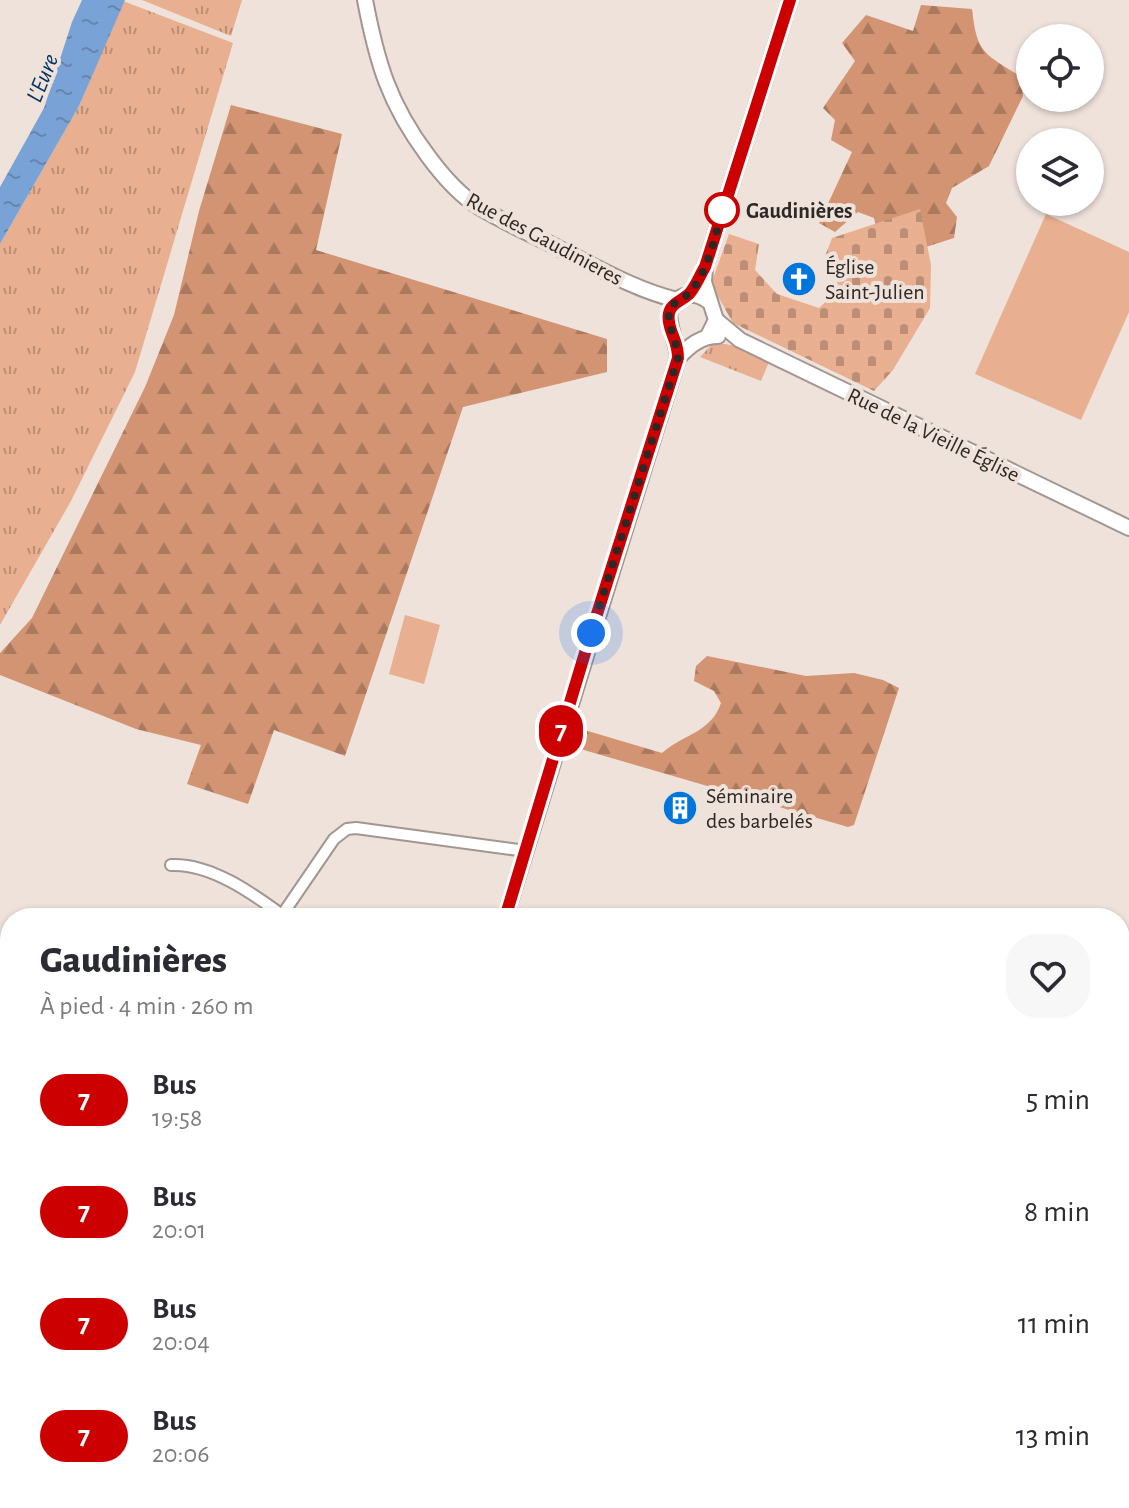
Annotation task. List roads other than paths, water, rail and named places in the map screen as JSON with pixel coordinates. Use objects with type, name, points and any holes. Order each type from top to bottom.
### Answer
[{"type":"main road","name":"Rue des Gaudinieres","points":[[365,0],[388,91],[406,127],[458,191],[489,213],[655,295],[683,298]]},
{"type":"main road","points":[[740,340],[716,320],[704,282],[705,267],[790,0]]},
{"type":"main road","points":[[668,317],[705,267]]},
{"type":"main road","points":[[508,908],[678,358],[675,335],[655,295]]},
{"type":"main road","points":[[683,298],[695,295],[708,301]]},
{"type":"main road","points":[[678,358],[702,339],[716,320]]},
{"type":"main road","points":[[675,335],[681,340],[740,340]]},
{"type":"main road","name":"Rue de la Vieille Église","points":[[740,340],[1129,528]]},
{"type":"street","points":[[287,908],[334,839],[347,829],[526,851]]},
{"type":"street","points":[[171,865],[186,864],[210,873],[255,896],[271,908]]},
{"type":"water","points":[[82,0],[125,0],[79,106],[0,244],[0,187],[44,108]]},
{"type":"place","name":"Gaudinières","points":[[722,210]]},
{"type":"place","name":"Église Saint-Julien","points":[[799,279]]},
{"type":"place","name":"Séminaire des barbelés","points":[[680,808]]},
{"type":"water label","name":"L'Eure","points":[[42,78]]}]
